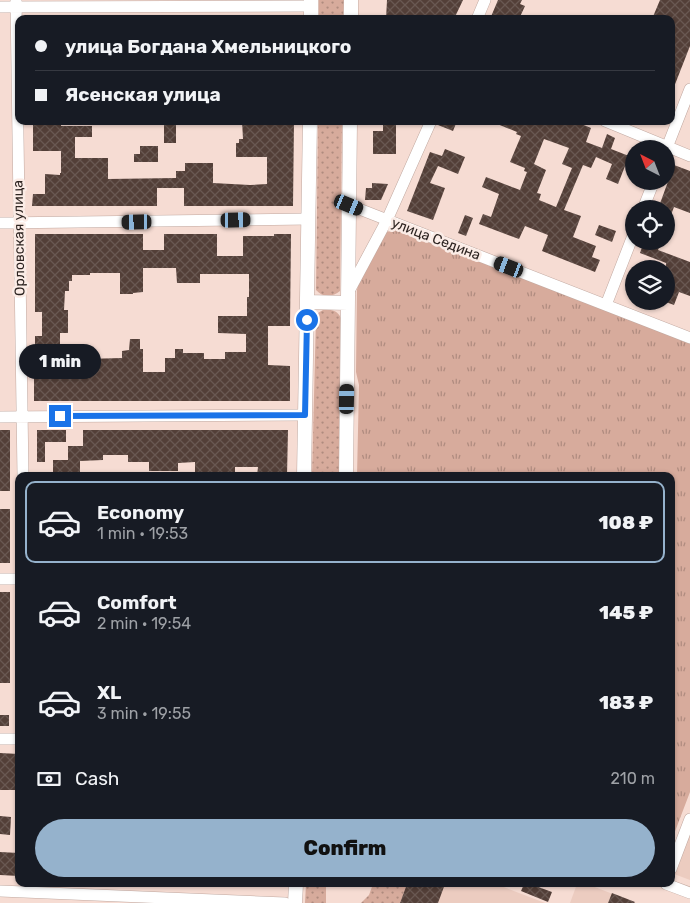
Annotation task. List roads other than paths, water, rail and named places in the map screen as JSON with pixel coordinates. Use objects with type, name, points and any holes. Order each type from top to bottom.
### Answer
[{"type":"main road","points":[[351,0],[351,15]]},
{"type":"main road","points":[[304,472],[310,125]]},
{"type":"main road","points":[[346,472],[350,125]]},
{"type":"main road","points":[[307,302],[348,299]]},
{"type":"main road","points":[[295,903],[296,887]]},
{"type":"street","points":[[479,15],[485,0]]},
{"type":"street","points":[[0,7],[16,3],[311,8]]},
{"type":"street","points":[[670,140],[690,89]]},
{"type":"street","name":"Орловская улица","points":[[17,125],[23,472]]},
{"type":"street","points":[[348,299],[388,220],[429,125]]},
{"type":"street","points":[[614,125],[647,140]]},
{"type":"street","points":[[675,151],[690,156]]},
{"type":"street","name":"улица Седина","points":[[349,205],[690,338]]},
{"type":"street","points":[[0,223],[309,219]]},
{"type":"street","points":[[606,305],[627,250]]},
{"type":"street","points":[[0,417],[305,415]]},
{"type":"street","points":[[0,579],[15,579]]},
{"type":"street","points":[[0,739],[15,739]]},
{"type":"street","points":[[675,858],[690,819]]},
{"type":"street","points":[[674,887],[690,893]]},
{"type":"street","points":[[0,891],[285,903]]}]
